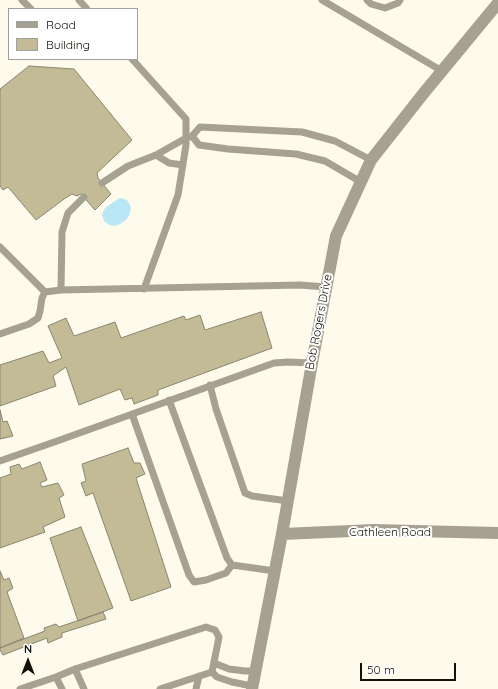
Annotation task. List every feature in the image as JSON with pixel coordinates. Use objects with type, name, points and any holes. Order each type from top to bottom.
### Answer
[{"type":"street","name":"Bob Rogers Drive","points":[[252,687],[282,534],[336,236],[371,160],[498,3]]},
{"type":"street","name":"Cathleen Road","points":[[282,534],[374,530],[498,533]]},
{"type":"lane","points":[[22,0],[31,8]]},
{"type":"lane","points":[[79,0],[85,8]]},
{"type":"lane","points":[[322,0],[442,71]]},
{"type":"lane","points":[[366,0],[371,4],[385,8],[398,3],[400,0]]},
{"type":"lane","points":[[133,60],[186,119],[189,137],[186,145],[178,195],[144,289]]},
{"type":"lane","points":[[102,183],[128,166],[156,155],[189,137],[200,127],[302,132],[335,141],[371,160]]},
{"type":"lane","points":[[189,137],[199,146],[296,154],[325,161],[361,182]]},
{"type":"lane","points":[[156,155],[169,163],[183,165]]},
{"type":"lane","points":[[61,290],[62,232],[68,213],[84,197]]},
{"type":"lane","points":[[0,247],[46,292]]},
{"type":"lane","points":[[0,334],[29,324],[38,318],[42,298],[46,292],[61,290],[300,285],[326,287]]},
{"type":"lane","points":[[0,461],[274,362],[312,362]]},
{"type":"lane","points":[[210,385],[216,409],[246,493],[252,496],[288,501]]},
{"type":"lane","points":[[169,400],[227,558],[232,565],[275,571]]},
{"type":"lane","points":[[132,414],[189,576],[194,582],[206,580],[226,573],[232,565]]},
{"type":"lane","points":[[20,689],[75,669],[206,627],[215,630],[219,637],[212,672]]},
{"type":"lane","points":[[214,663],[229,669],[246,671],[255,670]]},
{"type":"lane","points":[[75,669],[84,689]]},
{"type":"lane","points":[[160,689],[212,672]]},
{"type":"lane","points":[[212,672],[217,677],[252,687]]},
{"type":"lane","points":[[196,689],[199,676]]},
{"type":"lane","points":[[56,677],[62,689]]},
{"type":"water","points":[[120,198],[127,200],[131,207],[129,216],[120,224],[114,226],[109,225],[104,221],[102,215],[103,212],[105,208]]},
{"type":"building","points":[[29,66],[74,69],[132,140],[97,173],[98,178],[111,194],[95,210],[81,194],[77,196],[72,194],[36,220],[8,187],[3,190],[0,186],[0,89]]},
{"type":"building","points":[[261,312],[272,348],[158,390],[158,395],[134,404],[132,398],[125,400],[120,389],[79,405],[66,367],[53,376],[56,386],[0,406],[0,365],[43,351],[49,363],[62,358],[48,326],[66,318],[74,336],[115,322],[121,338],[184,316],[186,320],[200,315],[205,330]]},
{"type":"building","points":[[0,410],[3,422],[7,421],[13,436],[0,439]]},
{"type":"building","points":[[128,448],[134,463],[140,463],[145,474],[136,478],[171,587],[131,601],[93,493],[86,496],[81,483],[86,481],[82,464]]},
{"type":"building","points":[[40,462],[47,480],[40,483],[42,487],[58,483],[64,495],[59,498],[65,517],[43,527],[45,532],[0,548],[0,478],[11,474],[10,467],[19,464],[22,469]]},
{"type":"building","points":[[81,527],[113,608],[78,621],[50,538]]},
{"type":"building","points":[[0,571],[4,580],[9,578],[13,588],[7,592],[24,638],[0,648]]},
{"type":"building","points":[[103,612],[106,619],[62,633],[62,637],[48,643],[47,638],[3,655],[0,650],[0,648],[45,631],[44,628],[56,624],[59,627]]}]
